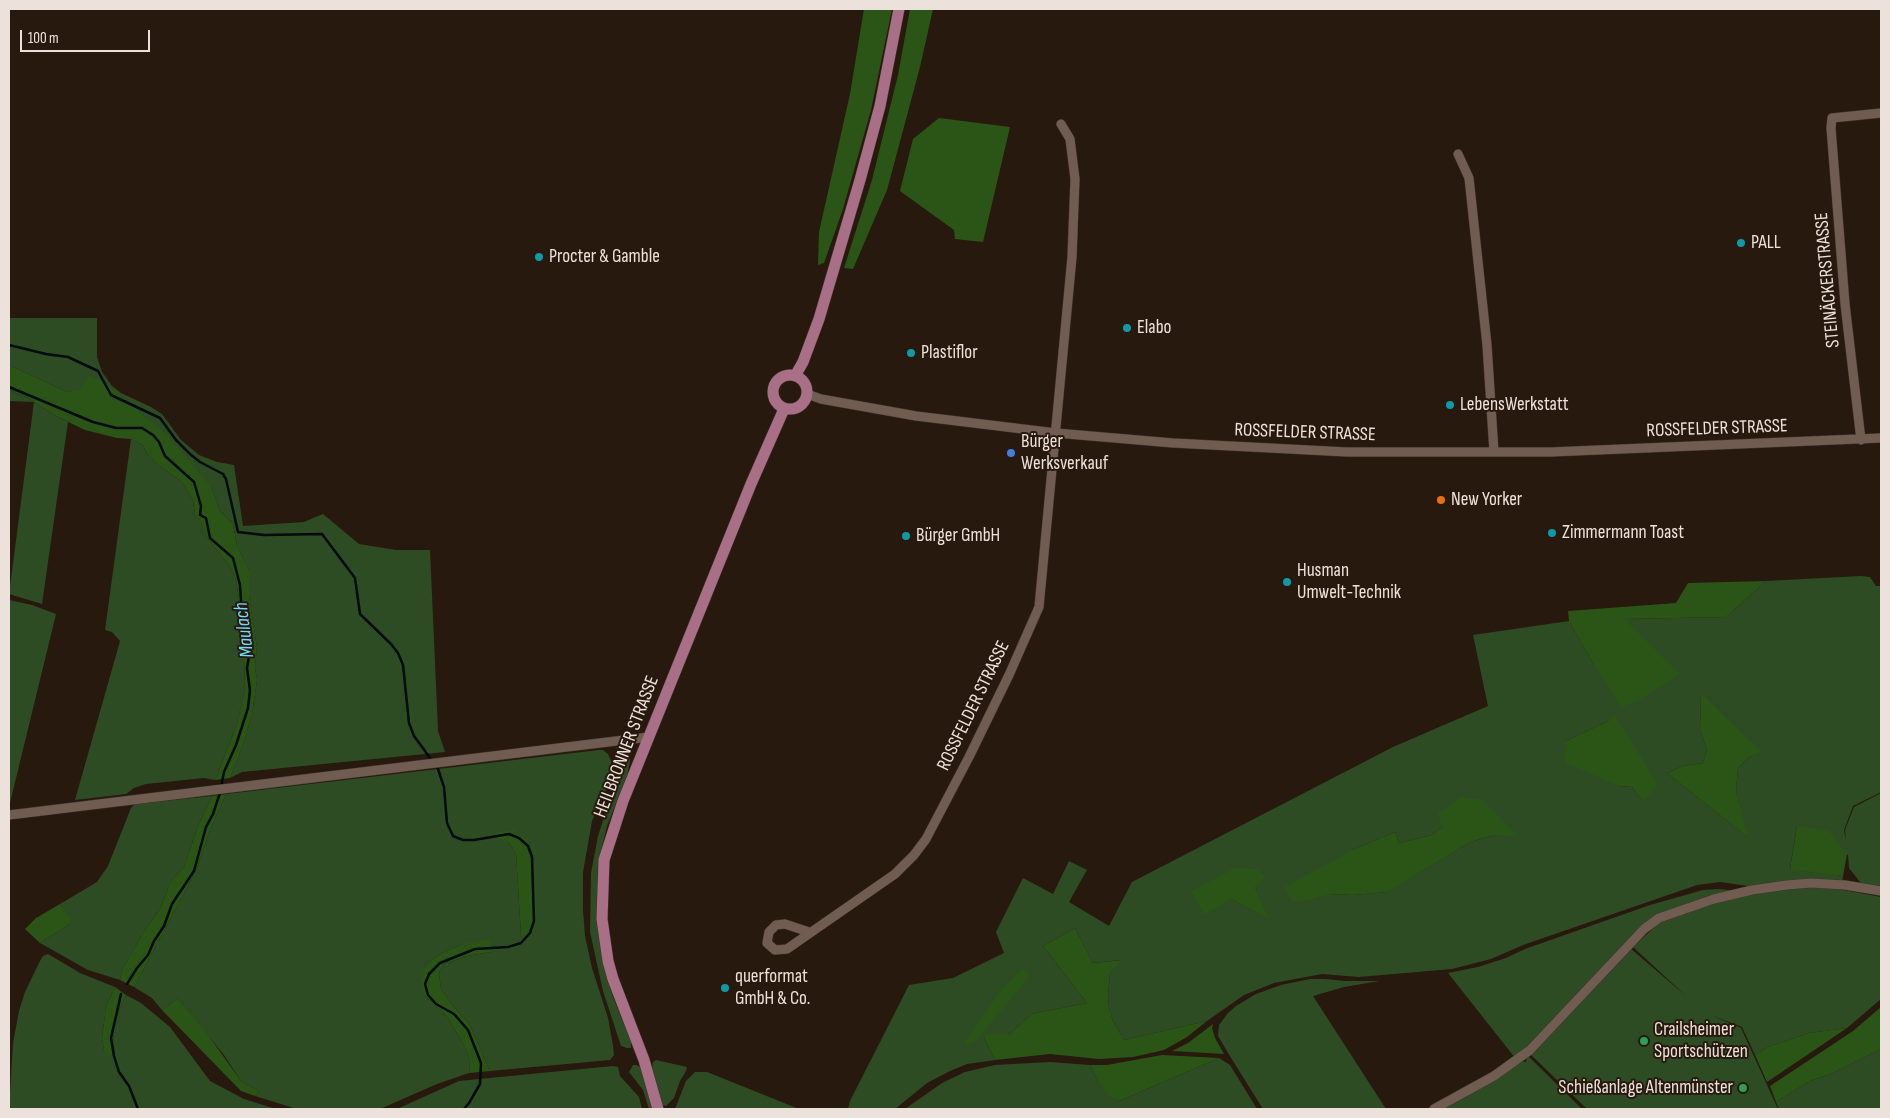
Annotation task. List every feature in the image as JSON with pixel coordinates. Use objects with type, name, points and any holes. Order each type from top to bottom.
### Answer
[{"type":"main road","points":[[795,376],[803,362],[819,319],[860,180],[880,106],[899,9]]},
{"type":"main road","points":[[784,376],[795,376],[802,380],[806,386],[807,394],[802,405],[796,408],[784,409],[773,398],[772,390],[775,384],[784,376]]},
{"type":"main road","name":"HEILBRONNER STRASSE","points":[[658,1109],[644,1060],[613,979],[605,943],[602,919],[604,860],[616,819],[751,484],[784,409]]},
{"type":"street","name":"STEINÄCKERSTRASSE","points":[[1861,440],[1845,304],[1831,128],[1832,118],[1881,113]]},
{"type":"street","name":"ROSSFELDER STRASSE","points":[[809,932],[895,874],[926,839],[1009,675],[1039,607],[1072,257],[1075,179],[1070,139],[1061,124]]},
{"type":"street","points":[[1458,154],[1469,178],[1487,345],[1494,452]]},
{"type":"street","name":"ROSSFELDER STRASSE","points":[[807,394],[821,399],[916,416],[1056,433],[1173,443],[1347,452],[1552,452],[1881,438]]},
{"type":"street","points":[[9,815],[649,737]]},
{"type":"street","points":[[1434,1109],[1494,1076],[1530,1050],[1644,929],[1660,918],[1714,899],[1787,884],[1845,885],[1881,890]]},
{"type":"green space","points":[[864,9],[892,9],[871,110],[843,209],[824,263],[818,265],[819,232],[850,94]]},
{"type":"green space","points":[[910,9],[933,9],[920,67],[887,190],[853,269],[844,268],[872,180],[898,75]]},
{"type":"green space","points":[[939,118],[1010,127],[983,242],[955,239],[954,230],[900,191],[913,139]]},
{"type":"green space","points":[[9,318],[97,318],[97,357],[102,372],[112,386],[121,393],[162,414],[181,440],[199,455],[217,462],[234,465],[243,526],[304,522],[323,514],[359,544],[396,550],[430,550],[438,731],[445,752],[242,772],[230,778],[244,742],[252,714],[257,680],[255,667],[257,647],[249,596],[249,570],[237,546],[233,524],[220,511],[212,488],[109,386],[67,392],[9,365]]},
{"type":"green space","points":[[9,365],[67,392],[81,389],[89,375],[109,386],[171,439],[212,488],[220,511],[233,524],[237,546],[249,570],[249,596],[257,647],[255,667],[257,680],[252,714],[244,742],[230,778],[215,780],[236,727],[245,689],[243,625],[236,580],[230,566],[207,538],[201,522],[195,515],[193,500],[182,482],[157,464],[147,454],[143,445],[131,439],[117,438],[85,430],[56,416],[26,397],[9,390]]},
{"type":"green space","points":[[9,390],[26,397],[34,402],[9,401]]},
{"type":"green space","points":[[34,402],[68,422],[42,604],[9,594]]},
{"type":"green space","points":[[131,439],[143,445],[147,454],[157,464],[182,482],[193,500],[195,515],[201,522],[207,538],[230,566],[236,580],[243,625],[245,689],[236,727],[215,780],[204,778],[146,784],[134,788],[126,794],[75,800],[120,641],[112,632],[105,630]]},
{"type":"green space","points":[[1861,576],[1870,577],[1876,586],[1881,586],[1881,792],[1853,806],[1844,830],[1846,841],[1845,830],[1854,807],[1881,793],[1881,891],[1864,887],[1849,868],[1848,855],[1797,826],[1790,868],[1843,876],[1842,882],[1756,887],[1720,882],[1697,885],[1523,945],[1491,959],[1452,969],[1359,977],[1322,974],[1274,983],[1244,995],[1207,1021],[1124,1040],[1113,1021],[1108,995],[1110,973],[1121,960],[1093,963],[1075,928],[1043,946],[1087,1003],[1031,1014],[1009,1035],[984,1038],[995,1060],[967,1064],[950,1071],[927,1083],[895,1109],[848,1109],[850,1101],[909,985],[953,978],[1004,953],[996,932],[1023,878],[1053,894],[1069,861],[1087,870],[1069,902],[1109,926],[1132,882],[1393,747],[1488,706],[1473,635],[1569,621],[1594,665],[1623,619],[1726,617],[1766,581]],"holes":[[[1701,694],[1761,752],[1748,758],[1738,768],[1736,791],[1748,837],[1667,773],[1683,766],[1703,763],[1707,750],[1700,730]],[[1614,715],[1643,802],[1632,787],[1619,786],[1566,741],[1608,721]],[[1442,827],[1517,835],[1495,835],[1470,842],[1387,892],[1353,895],[1330,894],[1352,850],[1395,832],[1399,843],[1432,835]],[[1255,887],[1269,919],[1231,899]]]},
{"type":"green space","points":[[1766,581],[1726,617],[1624,619],[1680,674],[1639,700],[1622,707],[1594,665],[1569,621],[1568,611],[1676,603],[1688,583]]},
{"type":"green space","points":[[9,600],[32,605],[56,614],[9,807]]},
{"type":"green space","points":[[1701,693],[1762,752],[1748,758],[1738,768],[1736,791],[1749,838],[1667,773],[1683,766],[1703,763],[1707,750],[1700,730]]},
{"type":"green space","points":[[1614,714],[1658,784],[1643,802],[1632,787],[1619,786],[1566,763],[1564,753],[1566,741],[1608,721]]},
{"type":"green space","points":[[618,747],[625,747],[630,753],[630,761],[627,776],[607,826],[598,864],[597,908],[598,931],[604,967],[613,997],[631,1041],[631,1048],[621,1046],[603,991],[590,932],[591,873],[598,836],[619,771],[616,749]]},
{"type":"green space","points":[[603,750],[608,754],[612,770],[608,786],[592,821],[583,872],[583,910],[585,936],[592,968],[608,1018],[614,1055],[610,1060],[490,1071],[469,1023],[452,1005],[441,989],[439,973],[444,964],[467,956],[491,952],[463,944],[442,953],[430,961],[423,994],[448,1018],[465,1047],[470,1061],[469,1073],[437,1084],[380,1109],[297,1109],[255,1096],[259,1091],[241,1081],[224,1055],[178,998],[162,1010],[152,998],[134,987],[195,873],[210,830],[226,794]],"holes":[[[508,841],[533,857],[521,935],[516,854]]]},
{"type":"green space","points":[[226,794],[210,830],[195,873],[134,987],[120,980],[122,970],[142,935],[160,909],[171,881],[184,867],[198,826],[212,796]]},
{"type":"green space","points":[[212,796],[198,826],[184,867],[171,881],[160,909],[142,935],[122,970],[120,980],[88,970],[40,943],[70,924],[70,916],[60,904],[97,882],[108,866],[131,808],[135,804]]},
{"type":"green space","points":[[1461,797],[1483,800],[1517,836],[1495,835],[1470,842],[1388,892],[1353,895],[1330,894],[1292,902],[1285,887],[1352,850],[1395,832],[1399,843],[1432,835],[1442,827],[1438,813]]},
{"type":"green space","points":[[1797,826],[1829,831],[1847,854],[1843,876],[1790,869]]},
{"type":"green space","points":[[514,830],[528,841],[533,857],[537,924],[533,933],[521,935],[516,854],[508,841],[497,840],[496,833]]},
{"type":"green space","points":[[1235,868],[1257,869],[1265,877],[1255,887],[1270,920],[1231,899],[1204,915],[1191,891]]},
{"type":"green space","points":[[1817,885],[1881,897],[1881,999],[1847,1028],[1809,1033],[1768,1047],[1755,1055],[1742,1027],[1711,1015],[1741,1028],[1778,1109],[1587,1109],[1529,1053],[1630,948],[1686,996],[1633,947],[1660,922],[1685,911],[1753,893]]},
{"type":"green space","points":[[1703,890],[1738,891],[1655,918],[1516,1059],[1448,973],[1478,967],[1506,958],[1525,949],[1650,905]]},
{"type":"green space","points":[[60,904],[70,916],[70,924],[40,943],[25,929],[36,918]]},
{"type":"green space","points":[[1075,928],[1093,963],[1122,960],[1110,973],[1108,995],[1113,1021],[1124,1040],[1207,1021],[1187,1037],[1164,1050],[1133,1057],[1099,1059],[1050,1054],[995,1060],[984,1038],[987,1033],[1009,1035],[1031,1014],[1087,1003],[1043,946]]},
{"type":"green space","points":[[490,939],[491,952],[467,956],[444,964],[439,973],[441,989],[452,1005],[469,1023],[490,1071],[469,1073],[470,1061],[465,1047],[448,1018],[423,994],[421,981],[424,970],[430,961],[442,953],[463,944]]},
{"type":"green space","points":[[48,954],[80,973],[115,987],[106,1007],[102,1038],[104,1051],[115,1055],[113,1033],[120,1007],[126,995],[141,1003],[170,1027],[210,1081],[244,1099],[276,1109],[9,1109],[13,1043],[19,1011],[25,992],[40,961],[43,956]]},
{"type":"green space","points":[[1023,968],[1030,976],[975,1042],[965,1046],[965,1042],[1001,990]]},
{"type":"green space","points":[[1310,979],[1380,981],[1344,987],[1313,996],[1386,1109],[1263,1109],[1218,1036],[1219,1025],[1236,1006],[1256,994],[1281,985]]},
{"type":"green space","points":[[115,987],[126,995],[120,1007],[113,1033],[115,1055],[109,1057],[104,1051],[102,1038],[106,1007]]},
{"type":"green space","points":[[178,998],[206,1032],[241,1081],[259,1091],[255,1096],[241,1091],[162,1010]]},
{"type":"green space","points":[[1881,1007],[1881,1049],[1833,1073],[1810,1081],[1776,1102],[1770,1086],[1853,1031]]},
{"type":"green space","points":[[1213,1024],[1212,1028],[1215,1038],[1224,1054],[1172,1051],[1188,1043]]},
{"type":"green space","points":[[1847,1028],[1767,1082],[1755,1055],[1768,1047],[1809,1033]]},
{"type":"green space","points":[[1881,1049],[1881,1109],[1779,1109],[1776,1102],[1810,1081],[1833,1073]]},
{"type":"green space","points":[[1162,1055],[1219,1058],[1119,1101],[1110,1097],[1098,1081],[1090,1065],[1107,1065]]},
{"type":"green space","points":[[1527,1055],[1582,1109],[1440,1109],[1520,1061],[1526,1062]]},
{"type":"green space","points":[[1219,1058],[1230,1065],[1257,1109],[905,1109],[942,1083],[965,1072],[995,1065],[1050,1062],[1090,1065],[1098,1081],[1119,1101]]},
{"type":"green space","points":[[656,1060],[687,1067],[674,1098],[666,1106],[662,1105],[652,1069],[653,1062]]},
{"type":"green space","points":[[633,1065],[643,1068],[654,1109],[649,1109],[643,1090],[629,1072]]},
{"type":"green space","points":[[618,1067],[620,1076],[639,1097],[642,1109],[397,1109],[459,1081]]},
{"type":"green space","points":[[695,1072],[707,1072],[799,1109],[675,1109],[686,1081]]},
{"type":"waterway","points":[[9,345],[68,357],[98,371],[111,395],[160,418],[176,440],[190,454],[200,462],[223,474],[226,479],[238,532],[264,535],[322,534],[355,578],[360,614],[398,653],[403,665],[409,723],[414,736],[433,762]]},
{"type":"waterway","name":"Maulach","points":[[9,387],[93,422],[116,428],[142,428],[153,435],[159,442],[165,456],[194,482],[201,506],[200,515],[206,518],[210,538],[233,558],[240,585],[242,614],[248,629],[249,656],[247,668],[250,690],[248,708],[236,745],[224,772],[221,787]]},
{"type":"waterway","points":[[437,766],[444,787],[447,823],[453,836],[463,840],[474,840],[509,834],[519,838],[528,846],[532,857],[534,921],[530,933],[521,943],[508,947],[475,949],[440,963],[429,974],[425,984],[428,995],[436,1004],[454,1014],[468,1030],[481,1063],[480,1084],[464,1109]]},
{"type":"waterway","name":"Maulach","points":[[127,984],[148,955],[154,941],[164,926],[172,904],[194,871],[206,827],[213,814],[220,793]]},
{"type":"waterway","name":"Maulach","points":[[121,994],[111,1038],[119,1072],[129,1086],[138,1109]]},
{"type":"place","name":"PALL","points":[[1741,243]]},
{"type":"place","name":"Procter & Gamble","points":[[539,257]]},
{"type":"place","name":"Elabo","points":[[1127,328]]},
{"type":"place","name":"Plastiflor","points":[[911,353]]},
{"type":"place","name":"LebensWerkstatt","points":[[1450,405]]},
{"type":"place","name":"Bürger Werksverkauf","points":[[1011,453]]},
{"type":"place","name":"New Yorker","points":[[1441,500]]},
{"type":"place","name":"Zimmermann Toast","points":[[1552,533]]},
{"type":"place","name":"Bürger GmbH","points":[[906,536]]},
{"type":"place","name":"Husman Umwelt-Technik","points":[[1287,582]]},
{"type":"place","name":"querformat GmbH & Co.","points":[[725,988]]},
{"type":"place","name":"Crailsheimer Sportschützen","points":[[1644,1041]]},
{"type":"place","name":"Schießanlage Altenmünster","points":[[1743,1088]]}]
